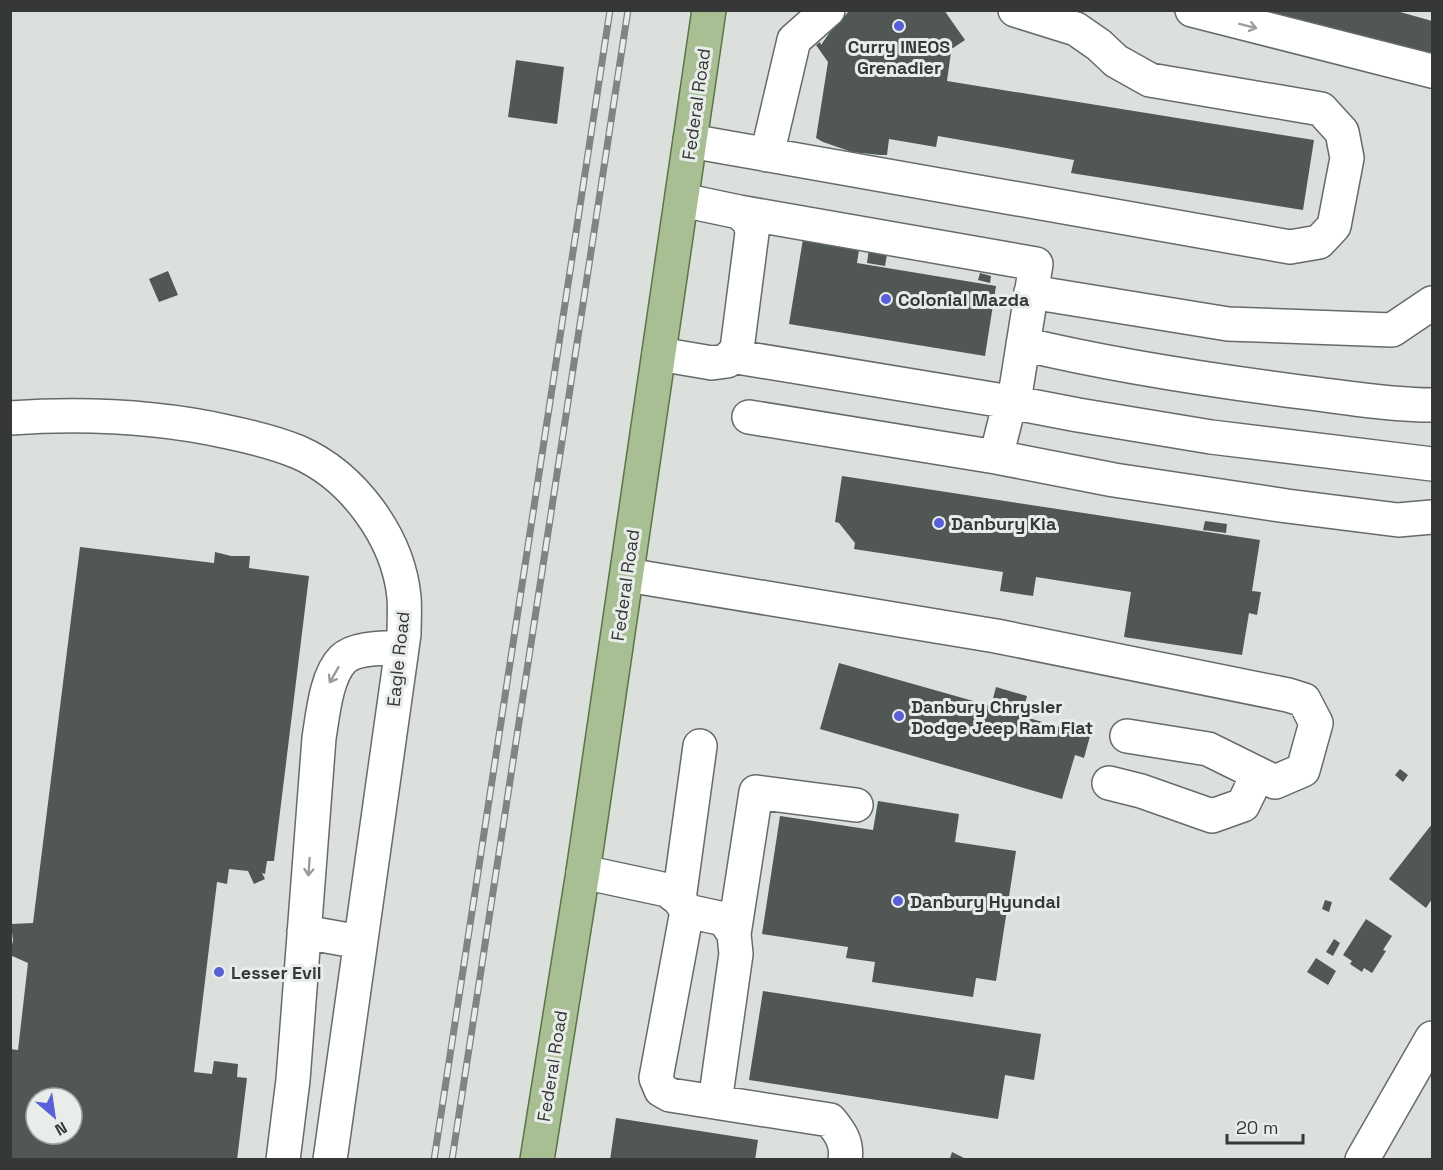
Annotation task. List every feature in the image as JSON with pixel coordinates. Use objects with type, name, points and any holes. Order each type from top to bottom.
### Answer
[{"type":"main road","name":"Federal Road","points":[[537,1160],[627,575],[709,10]]},
{"type":"street","points":[[767,155],[794,40],[828,10]]},
{"type":"street","points":[[690,141],[1290,247],[1319,243],[1334,225],[1347,158],[1342,132],[1321,109],[1150,80],[1116,61],[1099,45],[1076,29],[1015,10]]},
{"type":"street","points":[[1192,10],[1432,72]]},
{"type":"street","points":[[682,200],[1036,264],[1016,389],[1010,402],[996,457]]},
{"type":"street","points":[[659,354],[712,363],[727,361],[737,349],[752,233],[750,222],[740,212]]},
{"type":"street","points":[[1031,292],[1228,324],[1392,330],[1432,303]]},
{"type":"street","points":[[1023,344],[1087,360],[1197,378],[1334,396],[1432,405]]},
{"type":"street","points":[[731,356],[1211,437],[1417,464],[1432,464]]},
{"type":"street","name":"Eagle Road","points":[[10,418],[103,415],[160,419],[254,437],[299,452],[331,472],[359,498],[381,528],[395,560],[404,597],[402,647],[330,1160]]},
{"type":"street","points":[[748,417],[996,457],[1114,480],[1287,506],[1398,520],[1432,517]]},
{"type":"street","points":[[627,575],[996,636],[1268,690],[1305,700],[1316,723],[1303,770],[1275,782],[1208,749],[1127,736]]},
{"type":"street","points":[[283,1160],[293,1080],[319,738],[328,685],[344,658],[367,649],[402,647]]},
{"type":"street","points":[[700,746],[683,905],[656,1078],[661,1090],[670,1095],[830,1120],[840,1132],[846,1151],[845,1160]]},
{"type":"street","points":[[1109,783],[1141,791],[1212,816],[1243,805],[1258,774]]},
{"type":"street","points":[[715,1102],[736,954],[734,934],[756,792],[856,805]]},
{"type":"street","points":[[582,872],[668,890],[683,905],[724,919],[734,934]]},
{"type":"street","points":[[304,932],[360,942]]},
{"type":"street","points":[[1362,1160],[1432,1038]]},
{"type":"street","points":[[293,1080],[340,1084]]},
{"type":"building","points":[[850,10],[944,10],[965,40],[950,50],[947,81],[1314,140],[1303,210],[1071,173],[1074,160],[938,136],[936,147],[889,139],[887,155],[852,152],[823,142],[816,138],[828,62],[816,45],[820,42],[821,45]]},
{"type":"building","points":[[1250,10],[1393,10],[1432,21],[1432,57]]},
{"type":"building","points":[[516,60],[564,67],[557,124],[508,117]]},
{"type":"building","points":[[805,227],[868,240],[866,251],[859,250],[857,263],[996,286],[985,356],[789,324]]},
{"type":"building","points":[[870,241],[889,243],[885,266],[867,263]]},
{"type":"building","points":[[168,271],[178,295],[159,302],[149,279]]},
{"type":"building","points":[[980,273],[991,276],[990,283],[978,280]]},
{"type":"building","points":[[842,476],[1260,540],[1252,591],[1261,592],[1257,615],[1249,613],[1242,655],[1124,637],[1131,592],[1036,577],[1033,596],[1000,591],[1003,572],[854,549],[855,543],[839,523],[835,522]]},
{"type":"building","points":[[1205,521],[1227,524],[1226,533],[1203,530]]},
{"type":"building","points":[[80,547],[214,563],[215,552],[231,556],[250,556],[249,568],[309,576],[274,861],[267,861],[265,874],[262,873],[265,879],[254,884],[248,871],[229,869],[227,884],[217,882],[194,1072],[212,1074],[214,1061],[238,1064],[237,1077],[247,1078],[237,1160],[10,1160],[10,1049],[18,1050],[28,963],[10,955],[13,940],[11,924],[33,923]]},
{"type":"building","points":[[839,663],[991,706],[996,687],[1027,696],[1022,716],[1090,736],[1084,758],[1075,755],[1062,799],[820,729]]},
{"type":"building","points":[[1400,769],[1408,775],[1403,782],[1395,775]]},
{"type":"building","points":[[878,801],[959,814],[955,842],[1016,851],[996,981],[976,978],[973,997],[872,982],[875,962],[846,958],[848,947],[762,934],[780,816],[873,830]]},
{"type":"building","points":[[1432,824],[1432,899],[1426,908],[1389,879]]},
{"type":"building","points":[[1325,900],[1332,902],[1329,912],[1322,909]]},
{"type":"building","points":[[1366,919],[1392,936],[1383,950],[1386,951],[1372,973],[1364,968],[1362,972],[1350,964],[1352,961],[1343,955]]},
{"type":"building","points":[[1334,939],[1340,943],[1333,956],[1326,952]]},
{"type":"building","points":[[1316,958],[1336,971],[1328,985],[1307,972]]},
{"type":"building","points":[[763,991],[1041,1034],[1034,1080],[1005,1075],[998,1119],[749,1080]]},
{"type":"building","points":[[616,1118],[758,1140],[755,1160],[610,1160]]},
{"type":"building","points":[[952,1152],[968,1160],[950,1158]]},
{"type":"railway","points":[[434,1160],[610,10]]},
{"type":"railway","points":[[452,1160],[628,10]]},
{"type":"place","name":"Curry INEOS Grenadier","points":[[899,26]]},
{"type":"place","name":"Colonial Mazda","points":[[886,299]]},
{"type":"place","name":"Danbury Kia","points":[[939,523]]},
{"type":"place","name":"Danbury Chrysler Dodge Jeep Ram Fiat","points":[[899,716]]},
{"type":"place","name":"Danbury Hyundai","points":[[898,901]]},
{"type":"place","name":"Lesser Evil","points":[[219,972]]}]
